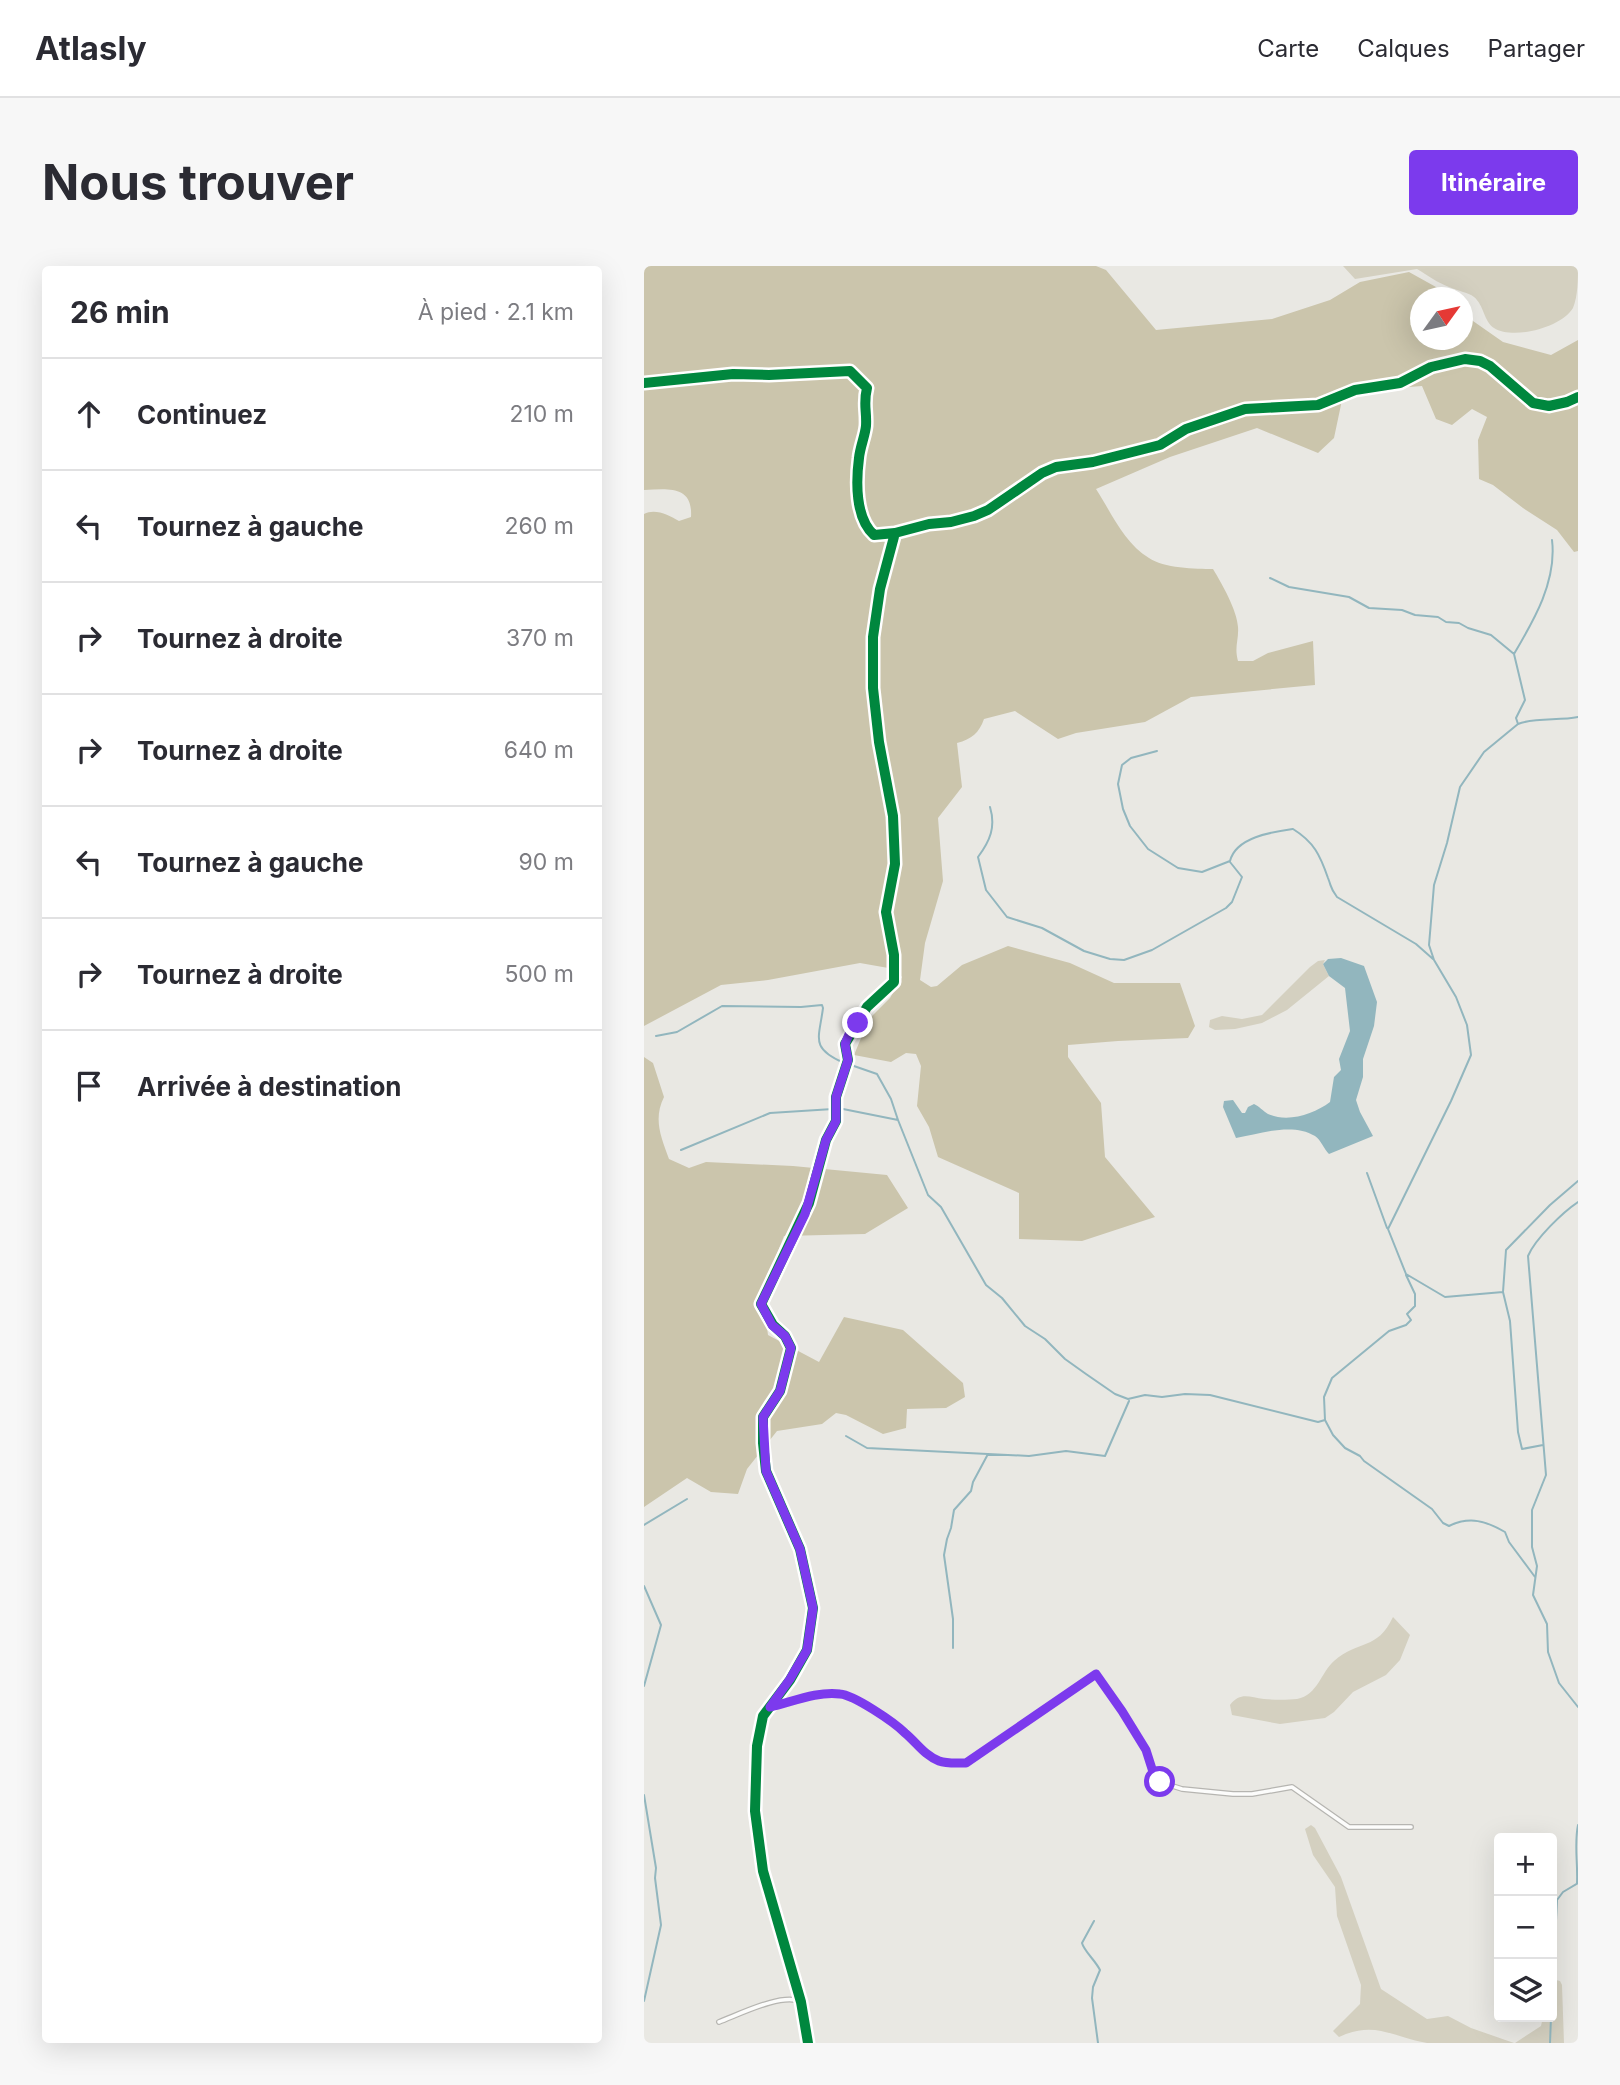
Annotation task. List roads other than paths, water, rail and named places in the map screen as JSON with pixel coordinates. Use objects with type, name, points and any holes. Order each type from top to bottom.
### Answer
[{"type":"street","points":[[644,383],[733,374],[769,376],[850,371],[867,388],[863,402],[866,426],[859,456],[857,493],[863,520],[874,535],[974,516],[988,510],[1049,470],[1093,462],[1160,444],[1186,429],[1245,409],[1318,405],[1355,390],[1400,383],[1431,367],[1465,359],[1480,361],[1490,366],[1533,402],[1549,406],[1578,397]]},
{"type":"street","points":[[808,2043],[801,2002],[763,1871],[755,1811],[757,1746],[763,1716],[807,1650],[813,1608],[800,1549],[766,1471],[763,1417],[780,1391],[791,1348],[785,1336],[772,1325],[761,1304],[805,1214],[826,1140],[836,1121],[836,1097],[848,1060],[845,1044],[867,1007],[894,982],[894,955],[886,912],[895,864],[893,816],[879,742],[873,688],[873,637],[880,589],[895,533]]},
{"type":"street","points":[[770,1707],[822,1694],[844,1694],[865,1704],[899,1727],[920,1749],[933,1758],[942,1762],[966,1763],[1096,1674],[1146,1750],[1153,1772],[1160,1782],[1182,1789],[1233,1794],[1252,1794],[1292,1787],[1349,1827],[1411,1827]]},
{"type":"street","points":[[719,2022],[775,2002],[794,1999],[801,2002]]},
{"type":"water","points":[[1341,958],[1364,966],[1377,1002],[1356,1100],[1373,1136],[1329,1154],[1315,1136],[1296,1130],[1276,1130],[1236,1138],[1223,1107],[1224,1101],[1233,1100],[1242,1113],[1254,1104],[1268,1114],[1284,1118],[1309,1113],[1330,1102],[1334,1077],[1341,1070],[1339,1059],[1350,1031],[1345,988],[1329,976],[1323,964],[1328,959]]},
{"type":"waterway","points":[[1543,1445],[1522,1449],[1518,1432],[1510,1321],[1503,1292],[1445,1297],[1406,1274],[1388,1229],[1471,1055],[1467,1025],[1429,945],[1434,885],[1460,787],[1484,752],[1518,724],[1516,718],[1525,700],[1514,654],[1542,600],[1551,570],[1552,540]]},
{"type":"waterway","points":[[1270,578],[1289,587],[1349,597],[1369,608],[1402,610],[1459,623],[1491,635],[1514,654]]},
{"type":"waterway","points":[[1518,724],[1578,717]]},
{"type":"waterway","points":[[1157,751],[1131,758],[1122,765],[1118,784],[1130,826],[1148,849],[1178,868],[1202,872],[1230,861],[1239,846],[1247,841],[1265,834],[1293,829],[1315,850],[1337,897],[1416,944],[1433,959]]},
{"type":"waterway","points":[[990,807],[991,834],[978,857],[986,890],[1007,917],[1042,928],[1084,951],[1110,959],[1124,960],[1152,950],[1226,908],[1232,902],[1242,877],[1230,862]]},
{"type":"waterway","points":[[656,1036],[677,1032],[722,1006],[822,1005],[819,1042],[833,1058],[844,1063]]},
{"type":"waterway","points":[[851,1065],[877,1074],[891,1099],[898,1120]]},
{"type":"waterway","points":[[838,1108],[898,1120],[928,1195],[941,1207],[986,1285],[1002,1298],[1025,1326],[1045,1339],[1065,1359],[1115,1394],[1128,1399],[1145,1395],[1210,1395],[1318,1422],[1325,1420]]},
{"type":"waterway","points":[[681,1150],[770,1113],[833,1109]]},
{"type":"waterway","points":[[1367,1173],[1387,1228]]},
{"type":"waterway","points":[[1503,1292],[1506,1250],[1578,1181]]},
{"type":"waterway","points":[[1578,1202],[1550,1226],[1528,1256],[1546,1475],[1532,1510],[1532,1547],[1537,1566],[1533,1595],[1547,1624],[1548,1652],[1559,1683],[1578,1707]]},
{"type":"waterway","points":[[1406,1275],[1415,1294],[1415,1306],[1407,1314],[1411,1320],[1406,1325],[1389,1331],[1332,1378],[1324,1397],[1325,1420],[1333,1435],[1345,1448],[1432,1509],[1443,1523],[1449,1526],[1464,1521],[1478,1521],[1505,1532],[1509,1542],[1535,1577]]},
{"type":"waterway","points":[[846,1436],[867,1448],[1029,1456],[1066,1451],[1105,1456],[1129,1401]]},
{"type":"waterway","points":[[953,1648],[953,1619],[944,1555],[954,1510],[971,1491],[988,1454]]},
{"type":"waterway","points":[[644,1525],[687,1499]]},
{"type":"waterway","points":[[644,1586],[661,1625],[644,1686]]},
{"type":"waterway","points":[[644,1795],[656,1868],[661,1925],[644,2001]]},
{"type":"waterway","points":[[1577,1883],[1578,1825]]},
{"type":"waterway","points":[[1554,1959],[1557,1900],[1563,1892],[1578,1883]]},
{"type":"waterway","points":[[1094,1921],[1082,1943],[1100,1970],[1092,1998],[1098,2043]]},
{"type":"waterway","points":[[1550,2043],[1551,2022]]}]
